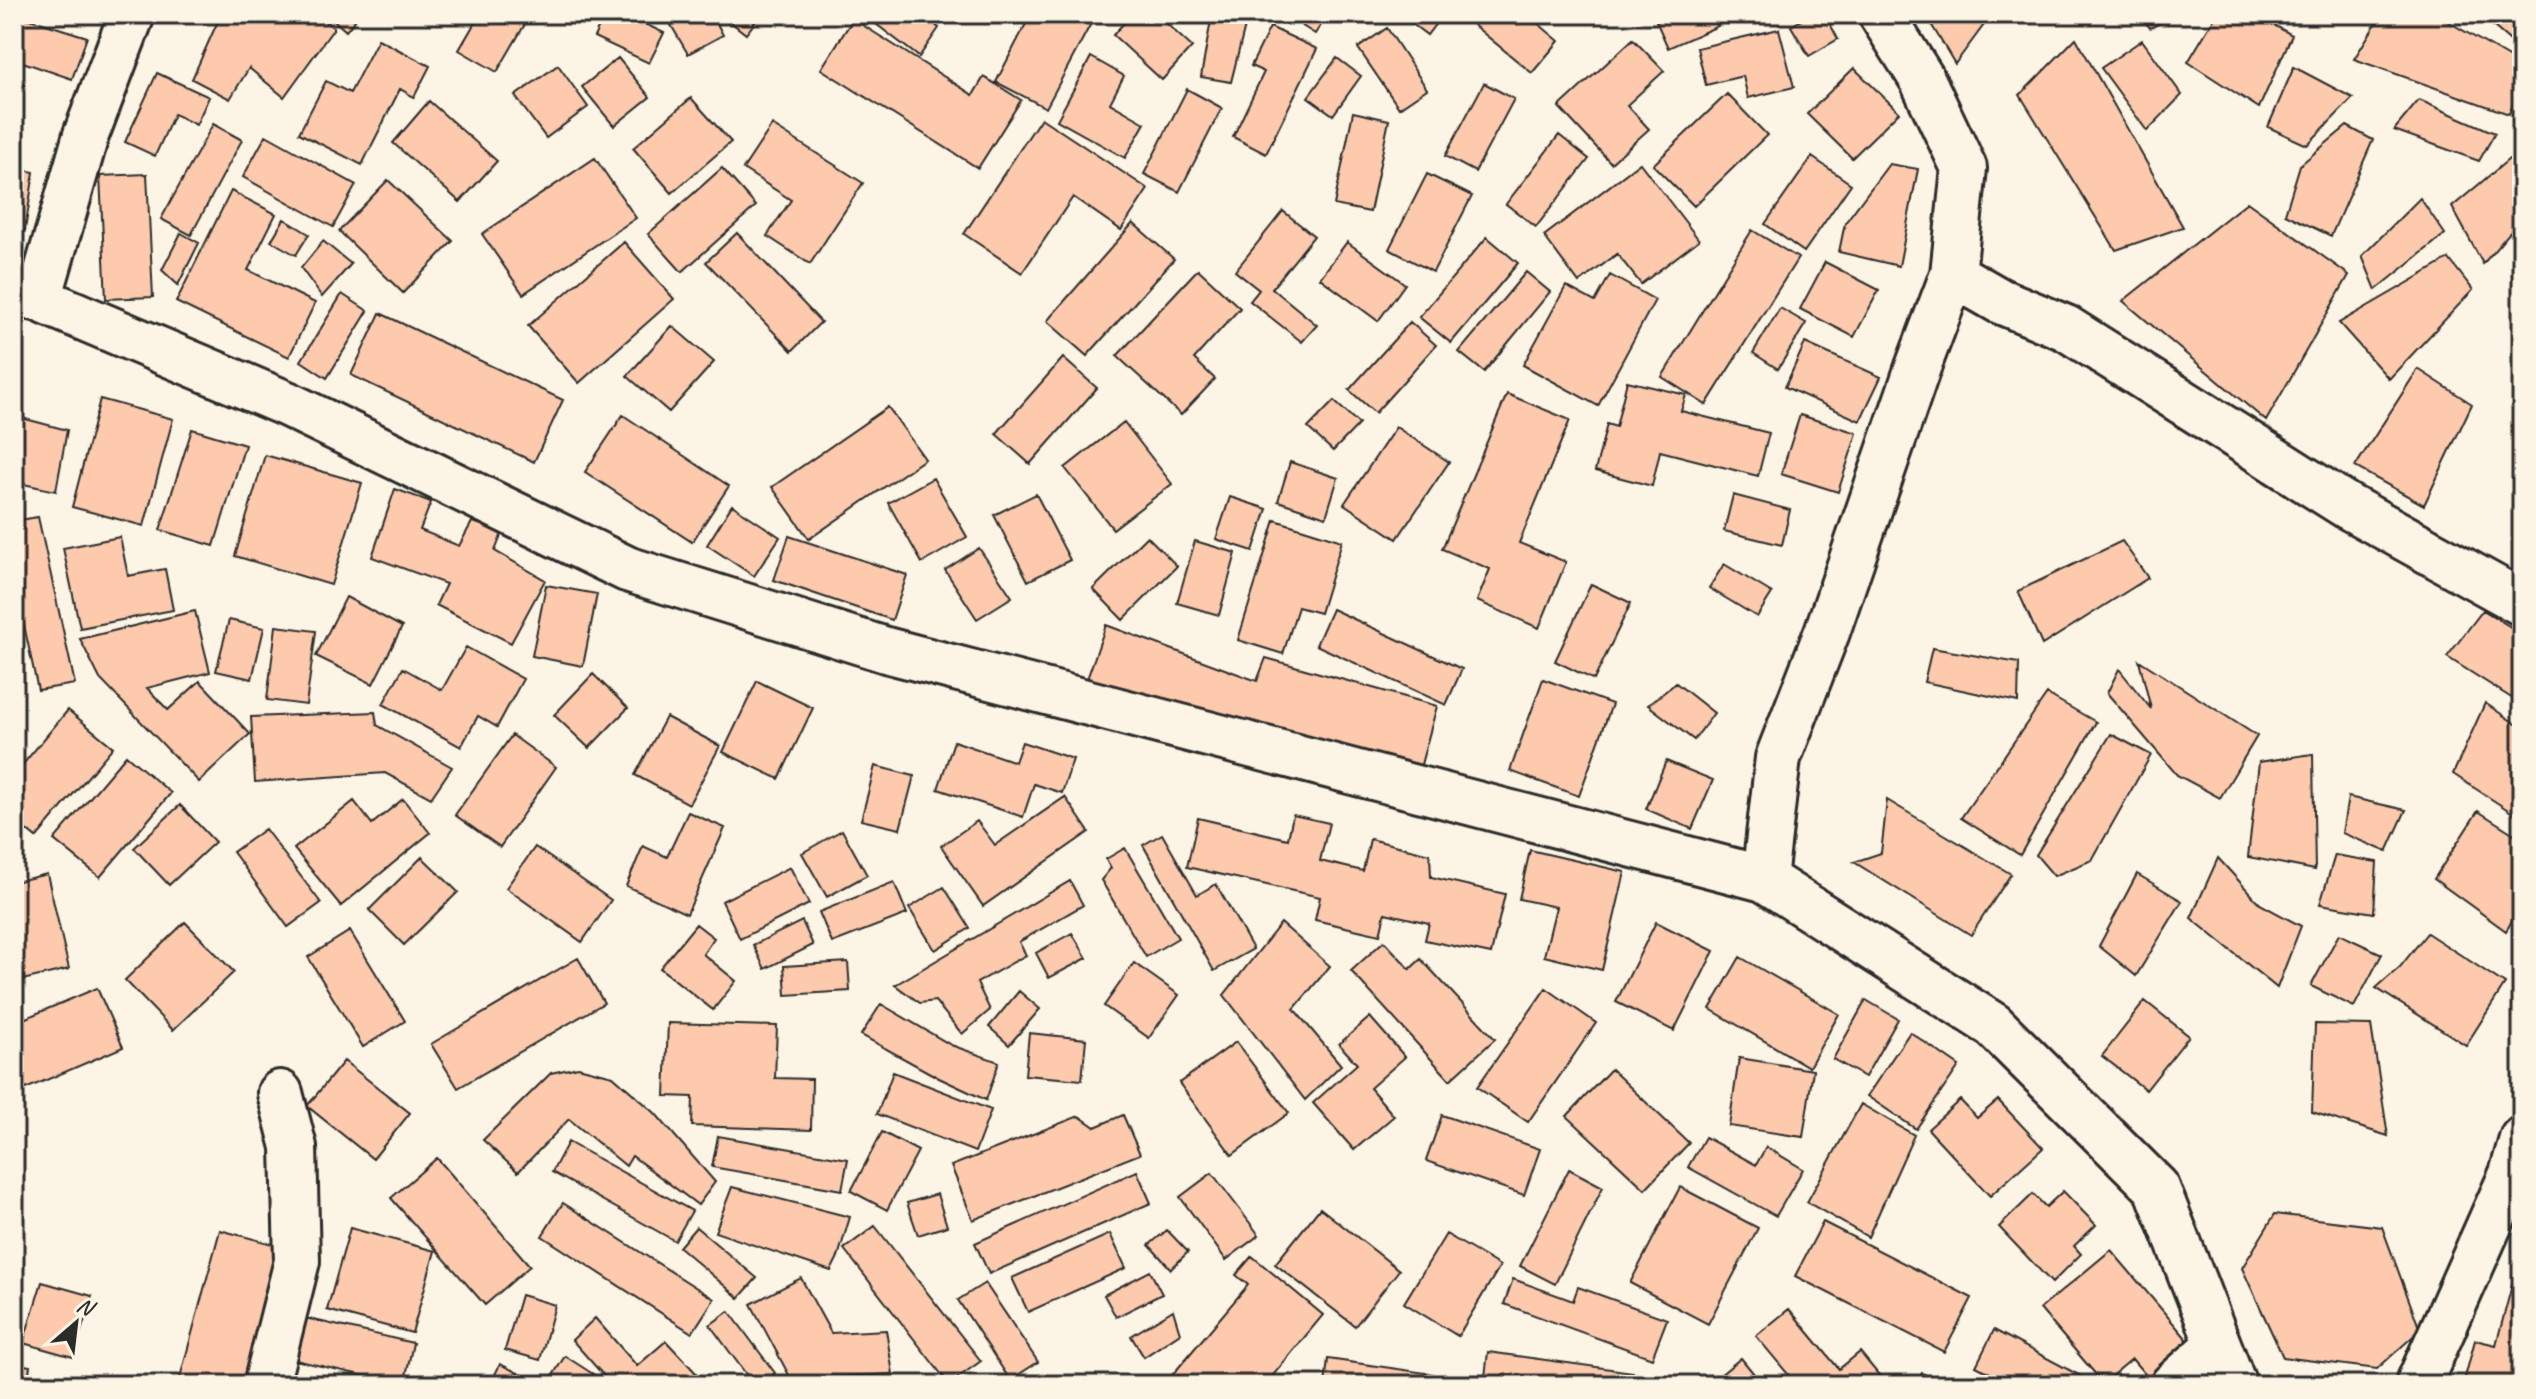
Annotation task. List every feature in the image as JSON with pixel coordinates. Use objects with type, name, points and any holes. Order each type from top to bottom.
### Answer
[{"type":"street","points":[[132,14],[26,296],[287,404],[627,569],[886,650],[1764,879],[1993,1025],[2157,1188],[2234,1385]]},
{"type":"street","points":[[1764,879],[1778,758],[1827,632],[1953,274],[1964,168],[1922,79],[1881,14]]},
{"type":"street","points":[[1953,274],[2000,301],[2066,328],[2347,506],[2522,603]]},
{"type":"street","points":[[266,1385],[297,1261],[294,1147],[280,1093]]},
{"type":"street","points":[[2418,1385],[2512,1174],[2522,1139]]},
{"type":"street","points":[[2173,1385],[2218,1345]]},
{"type":"building","points":[[14,14],[87,37],[72,79],[14,59]]},
{"type":"building","points":[[221,14],[315,14],[334,28],[284,97],[249,68],[230,99],[192,79]]},
{"type":"building","points":[[327,14],[360,14],[346,31]]},
{"type":"building","points":[[480,14],[531,14],[497,72],[459,50]]},
{"type":"building","points":[[605,14],[624,14],[664,33],[649,63],[594,37]]},
{"type":"building","points":[[690,14],[712,14],[723,35],[688,54],[671,25]]},
{"type":"building","points":[[720,14],[761,14],[746,34]]},
{"type":"building","points":[[863,14],[923,14],[939,28],[919,57]]},
{"type":"building","points":[[1031,14],[1096,14],[1046,108],[996,82]]},
{"type":"building","points":[[1132,14],[1156,14],[1192,47],[1162,80],[1113,35]]},
{"type":"building","points":[[1212,14],[1248,14],[1231,82],[1201,77]]},
{"type":"building","points":[[1283,14],[1328,14],[1315,34]]},
{"type":"building","points":[[1399,14],[1443,14],[1427,35]]},
{"type":"building","points":[[1460,14],[1527,14],[1559,41],[1532,73]]},
{"type":"building","points":[[1653,14],[1712,14],[1718,26],[1668,48]]},
{"type":"building","points":[[1812,14],[1825,14],[1838,39],[1809,56],[1791,26]]},
{"type":"building","points":[[1925,14],[1992,14],[1955,64]]},
{"type":"building","points":[[2139,14],[2180,14],[2150,28]]},
{"type":"building","points":[[2217,14],[2254,14],[2292,35],[2259,108],[2188,62]]},
{"type":"building","points":[[2382,14],[2435,14],[2522,65],[2522,85],[2509,114],[2354,59]]},
{"type":"building","points":[[2479,14],[2522,14],[2522,37],[2515,45]]},
{"type":"building","points":[[853,19],[973,95],[984,77],[1021,100],[978,168],[821,69]]},
{"type":"building","points":[[1270,27],[1317,49],[1266,154],[1233,137],[1264,72],[1251,66]]},
{"type":"building","points":[[1387,28],[1427,89],[1399,108],[1358,48]]},
{"type":"building","points":[[1779,29],[1794,87],[1748,98],[1743,76],[1706,85],[1697,48]]},
{"type":"building","points":[[2076,38],[2183,227],[2116,250],[2020,95]]},
{"type":"building","points":[[378,39],[430,66],[414,97],[400,89],[362,165],[299,133],[326,81],[350,93]]},
{"type":"building","points":[[1633,39],[1664,71],[1627,105],[1649,129],[1611,163],[1559,107]]},
{"type":"building","points":[[2142,40],[2182,95],[2147,131],[2101,68]]},
{"type":"building","points":[[1091,57],[1124,76],[1110,103],[1145,123],[1125,158],[1057,120]]},
{"type":"building","points":[[618,58],[650,97],[614,126],[582,87]]},
{"type":"building","points":[[1337,58],[1361,76],[1333,115],[1308,97]]},
{"type":"building","points":[[558,65],[588,107],[546,138],[515,96]]},
{"type":"building","points":[[2294,67],[2353,98],[2307,145],[2268,127]]},
{"type":"building","points":[[1854,68],[1899,112],[1852,158],[1807,114]]},
{"type":"building","points":[[157,73],[209,97],[196,125],[174,114],[155,156],[125,142]]},
{"type":"building","points":[[1484,83],[1514,99],[1475,172],[1445,156]]},
{"type":"building","points":[[1187,89],[1222,108],[1179,192],[1144,174]]},
{"type":"building","points":[[1727,94],[1767,135],[1694,206],[1653,165]]},
{"type":"building","points":[[691,98],[731,142],[672,193],[633,148]]},
{"type":"building","points":[[2419,100],[2495,133],[2479,161],[2394,130]]},
{"type":"building","points":[[429,101],[497,161],[460,202],[393,143]]},
{"type":"building","points":[[1353,112],[1389,120],[1370,212],[1334,205]]},
{"type":"building","points":[[1041,118],[1148,189],[1121,230],[1073,197],[1022,273],[964,234]]},
{"type":"building","points":[[213,124],[242,140],[191,235],[161,219]]},
{"type":"building","points":[[772,125],[863,183],[810,264],[767,236],[791,200],[743,169]]},
{"type":"building","points":[[2347,126],[2373,140],[2331,236],[2285,214],[2300,165]]},
{"type":"building","points":[[266,135],[356,185],[333,227],[243,177]]},
{"type":"building","points":[[1559,135],[1589,159],[1536,227],[1506,204]]},
{"type":"building","points":[[2515,154],[2522,185],[2522,218],[2483,264],[2452,207]]},
{"type":"building","points":[[1812,157],[1851,184],[1804,252],[1765,224]]},
{"type":"building","points":[[595,158],[636,218],[523,294],[482,234]]},
{"type":"building","points":[[1640,163],[1699,240],[1641,284],[1617,254],[1579,283],[1544,236]]},
{"type":"building","points":[[1889,164],[1918,169],[1899,266],[1839,252],[1845,223]]},
{"type":"building","points":[[14,168],[34,172],[25,230],[14,228]]},
{"type":"building","points":[[722,168],[756,206],[682,272],[648,234]]},
{"type":"building","points":[[147,174],[153,297],[106,299],[100,176]]},
{"type":"building","points":[[1427,174],[1472,196],[1433,272],[1389,249]]},
{"type":"building","points":[[388,180],[453,241],[403,293],[339,231]]},
{"type":"building","points":[[231,191],[276,214],[248,270],[315,303],[289,357],[176,302]]},
{"type":"building","points":[[2420,198],[2445,234],[2376,290],[2362,256]]},
{"type":"building","points":[[2247,202],[2349,275],[2266,421],[2123,301]]},
{"type":"building","points":[[1283,211],[1314,236],[1272,288],[1317,325],[1302,342],[1250,301],[1259,290],[1235,271]]},
{"type":"building","points":[[284,219],[309,234],[296,255],[271,241]]},
{"type":"building","points":[[1133,223],[1174,259],[1087,356],[1047,321]]},
{"type":"building","points":[[1752,230],[1798,258],[1706,405],[1662,377]]},
{"type":"building","points":[[181,233],[199,243],[178,285],[162,270]]},
{"type":"building","points":[[737,233],[821,322],[792,351],[706,262]]},
{"type":"building","points":[[1487,237],[1518,263],[1451,343],[1419,317]]},
{"type":"building","points":[[323,241],[351,264],[322,297],[301,268]]},
{"type":"building","points":[[624,242],[674,299],[579,383],[528,326]]},
{"type":"building","points":[[1347,242],[1405,284],[1378,321],[1320,278]]},
{"type":"building","points":[[2449,259],[2473,290],[2389,379],[2339,323]]},
{"type":"building","points":[[1825,262],[1879,290],[1854,337],[1800,309]]},
{"type":"building","points":[[1198,269],[1240,308],[1194,359],[1215,379],[1181,415],[1117,356]]},
{"type":"building","points":[[1526,272],[1550,292],[1484,372],[1459,352]]},
{"type":"building","points":[[1610,275],[1655,300],[1598,406],[1523,365],[1566,286],[1595,302]]},
{"type":"building","points":[[342,294],[368,311],[327,378],[301,361]]},
{"type":"building","points":[[1780,308],[1806,323],[1778,369],[1753,353]]},
{"type":"building","points":[[380,313],[563,400],[534,462],[351,375]]},
{"type":"building","points":[[1410,322],[1436,345],[1375,413],[1349,390]]},
{"type":"building","points":[[672,326],[714,362],[669,412],[627,376]]},
{"type":"building","points":[[1805,343],[1881,377],[1860,421],[1785,387]]},
{"type":"building","points":[[1063,358],[1097,388],[1030,464],[996,434]]},
{"type":"building","points":[[2418,369],[2472,404],[2424,505],[2355,467]]},
{"type":"building","points":[[1627,381],[1686,395],[1681,411],[1769,433],[1758,476],[1660,451],[1652,486],[1595,471],[1607,424],[1616,427]]},
{"type":"building","points":[[1507,394],[1570,420],[1519,543],[1566,562],[1539,628],[1477,601],[1490,569],[1442,549]]},
{"type":"building","points":[[100,399],[173,419],[144,526],[72,507]]},
{"type":"building","points":[[1334,401],[1359,424],[1333,451],[1308,428]]},
{"type":"building","points":[[888,407],[925,459],[809,539],[772,487]]},
{"type":"building","points":[[623,415],[729,486],[692,542],[585,472]]},
{"type":"building","points":[[1800,415],[1857,433],[1838,492],[1781,474]]},
{"type":"building","points":[[18,417],[67,430],[56,491],[14,482],[14,439]]},
{"type":"building","points":[[1124,422],[1172,484],[1113,529],[1065,468]]},
{"type":"building","points":[[1396,427],[1449,462],[1397,539],[1344,504]]},
{"type":"building","points":[[192,429],[245,445],[214,546],[160,530]]},
{"type":"building","points":[[265,455],[362,483],[331,585],[235,556]]},
{"type":"building","points":[[1290,462],[1338,478],[1326,517],[1278,501]]},
{"type":"building","points":[[933,478],[967,537],[922,563],[888,503]]},
{"type":"building","points":[[395,489],[431,502],[420,530],[459,546],[472,522],[503,531],[495,551],[545,580],[511,643],[436,605],[446,584],[372,557]]},
{"type":"building","points":[[1036,494],[1070,560],[1028,581],[994,515]]},
{"type":"building","points":[[1733,495],[1790,510],[1782,545],[1724,531]]},
{"type":"building","points":[[1230,497],[1267,509],[1253,551],[1216,539]]},
{"type":"building","points":[[732,505],[780,537],[754,576],[707,545]]},
{"type":"building","points":[[38,517],[75,684],[38,690],[14,579],[14,521]]},
{"type":"building","points":[[1275,520],[1342,541],[1320,613],[1298,607],[1283,654],[1238,640]]},
{"type":"building","points":[[789,536],[907,575],[892,620],[774,580]]},
{"type":"building","points":[[1147,536],[1177,566],[1123,620],[1093,589]]},
{"type":"building","points":[[120,537],[128,576],[165,569],[173,610],[80,628],[63,548]]},
{"type":"building","points":[[1195,541],[1236,553],[1219,615],[1177,603]]},
{"type":"building","points":[[2122,541],[2148,578],[2042,645],[2018,591]]},
{"type":"building","points":[[979,548],[1012,597],[977,619],[945,570]]},
{"type":"building","points":[[1724,564],[1772,593],[1757,617],[1709,588]]},
{"type":"building","points":[[1591,584],[1631,603],[1594,680],[1555,661]]},
{"type":"building","points":[[546,585],[597,594],[583,666],[532,656]]},
{"type":"building","points":[[346,597],[402,627],[373,684],[316,656]]},
{"type":"building","points":[[1332,609],[1462,669],[1446,705],[1316,645]]},
{"type":"building","points":[[2483,610],[2522,634],[2521,704],[2447,657]]},
{"type":"building","points":[[195,611],[210,672],[147,688],[168,710],[200,681],[250,734],[199,782],[100,679],[80,639]]},
{"type":"building","points":[[229,620],[264,628],[252,679],[216,671]]},
{"type":"building","points":[[1106,625],[1257,681],[1266,658],[1437,706],[1417,779],[1086,682]]},
{"type":"building","points":[[276,626],[316,631],[306,705],[267,700]]},
{"type":"building","points":[[466,647],[523,679],[497,727],[478,716],[461,747],[383,704],[403,668],[442,690]]},
{"type":"building","points":[[1932,648],[2019,663],[2018,702],[1924,682]]},
{"type":"building","points":[[2139,660],[2257,736],[2220,798],[2177,775],[2107,693],[2119,669],[2151,709]]},
{"type":"building","points":[[593,674],[628,708],[589,748],[554,715]]},
{"type":"building","points":[[1543,679],[1612,704],[1579,796],[1510,771]]},
{"type":"building","points":[[757,681],[813,708],[779,779],[723,752]]},
{"type":"building","points":[[1676,683],[1714,713],[1694,740],[1648,705]]},
{"type":"building","points":[[2047,694],[2096,722],[2020,855],[1961,818]]},
{"type":"building","points":[[2485,703],[2522,728],[2522,819],[2453,774]]},
{"type":"building","points":[[68,710],[113,747],[36,838],[14,820],[14,775]]},
{"type":"building","points":[[375,712],[377,725],[452,767],[431,798],[385,773],[255,782],[251,717]]},
{"type":"building","points":[[666,717],[720,746],[689,804],[635,775]]},
{"type":"building","points":[[2111,734],[2151,755],[2092,860],[2054,876],[2036,855]]},
{"type":"building","points":[[512,735],[556,767],[500,847],[455,815]]},
{"type":"building","points":[[954,741],[1015,762],[1022,742],[1073,759],[1062,793],[1034,784],[1023,817],[938,789]]},
{"type":"building","points":[[2313,754],[2315,870],[2248,857],[2259,762]]},
{"type":"building","points":[[126,755],[171,793],[100,877],[54,840]]},
{"type":"building","points":[[1666,761],[1713,780],[1692,829],[1646,809]]},
{"type":"building","points":[[875,766],[914,776],[900,829],[861,820]]},
{"type":"building","points":[[1065,797],[1089,832],[983,906],[941,846],[977,821],[995,845]]},
{"type":"building","points":[[2348,797],[2406,810],[2387,852],[2342,833]]},
{"type":"building","points":[[403,799],[430,833],[341,906],[294,849],[354,801],[372,824]]},
{"type":"building","points":[[1887,800],[2011,874],[1971,935],[1854,862],[1881,853]]},
{"type":"building","points":[[180,805],[215,842],[169,885],[134,848]]},
{"type":"building","points":[[2478,811],[2522,839],[2522,904],[2506,931],[2434,879]]},
{"type":"building","points":[[688,812],[725,828],[687,914],[626,886],[643,846],[667,857]]},
{"type":"building","points":[[1293,815],[1329,823],[1320,861],[1363,871],[1370,839],[1430,854],[1431,877],[1505,894],[1491,954],[1425,940],[1429,923],[1385,913],[1380,935],[1315,920],[1320,897],[1187,867],[1198,818],[1288,839]]},
{"type":"building","points":[[265,829],[321,903],[288,927],[233,852]]},
{"type":"building","points":[[842,830],[867,875],[827,897],[802,853]]},
{"type":"building","points":[[1162,834],[1197,895],[1216,884],[1253,949],[1214,971],[1143,845]]},
{"type":"building","points":[[535,847],[611,900],[582,942],[506,888]]},
{"type":"building","points":[[1125,848],[1178,938],[1146,957],[1101,880],[1111,868],[1106,859]]},
{"type":"building","points":[[1530,850],[1625,872],[1602,970],[1544,956],[1556,907],[1519,899]]},
{"type":"building","points":[[2335,855],[2377,862],[2374,913],[2320,904]]},
{"type":"building","points":[[422,857],[458,892],[404,945],[369,910]]},
{"type":"building","points":[[2218,858],[2260,904],[2301,926],[2277,988],[2191,918]]},
{"type":"building","points":[[790,867],[809,904],[740,939],[722,901]]},
{"type":"building","points":[[47,874],[69,969],[14,982],[14,882]]},
{"type":"building","points":[[2137,874],[2182,901],[2136,976],[2099,946]]},
{"type":"building","points":[[1070,881],[1083,905],[1019,942],[1026,955],[977,983],[990,1010],[962,1034],[935,1001],[920,1003],[895,985]]},
{"type":"building","points":[[894,882],[907,914],[832,943],[819,912]]},
{"type":"building","points":[[944,887],[970,928],[935,950],[909,908]]},
{"type":"building","points":[[802,921],[813,945],[765,969],[753,945]]},
{"type":"building","points":[[185,922],[234,972],[173,1030],[125,980]]},
{"type":"building","points":[[1656,922],[1714,951],[1674,1031],[1616,1002]]},
{"type":"building","points":[[1281,923],[1330,966],[1294,1009],[1341,1065],[1305,1100],[1224,995]]},
{"type":"building","points":[[696,924],[714,938],[703,954],[736,981],[713,1010],[660,968]]},
{"type":"building","points":[[350,931],[405,1021],[363,1047],[308,957]]},
{"type":"building","points":[[1072,933],[1087,958],[1049,978],[1036,953]]},
{"type":"building","points":[[2427,933],[2505,984],[2466,1045],[2376,988],[2400,967]]},
{"type":"building","points":[[2339,934],[2382,954],[2354,1007],[2311,986]]},
{"type":"building","points":[[1384,941],[1410,969],[1421,959],[1495,1039],[1450,1080],[1351,971]]},
{"type":"building","points":[[1740,957],[1839,1014],[1809,1067],[1710,1009]]},
{"type":"building","points":[[578,958],[604,1003],[458,1088],[431,1044]]},
{"type":"building","points":[[848,962],[850,991],[786,995],[784,966]]},
{"type":"building","points":[[1134,963],[1179,995],[1149,1038],[1104,1006]]},
{"type":"building","points":[[97,988],[123,1047],[14,1094],[14,1023]]},
{"type":"building","points":[[1546,988],[1596,1023],[1528,1122],[1477,1087]]},
{"type":"building","points":[[1019,991],[1040,1009],[1009,1045],[989,1027]]},
{"type":"building","points":[[1866,1000],[1898,1019],[1865,1077],[1833,1059]]},
{"type":"building","points":[[2145,1001],[2189,1036],[2146,1090],[2102,1056]]},
{"type":"building","points":[[881,1004],[951,1045],[999,1062],[986,1100],[861,1035]]},
{"type":"building","points":[[1370,1017],[1405,1057],[1370,1088],[1394,1116],[1354,1150],[1313,1103],[1357,1064],[1339,1044]]},
{"type":"building","points":[[668,1023],[777,1026],[775,1078],[812,1079],[811,1130],[692,1126],[693,1097],[665,1096]]},
{"type":"building","points":[[2315,1024],[2371,1025],[2388,1136],[2312,1112]]},
{"type":"building","points":[[1910,1032],[1959,1066],[1916,1129],[1867,1096]]},
{"type":"building","points":[[1029,1033],[1086,1039],[1082,1080],[1025,1075]]},
{"type":"building","points":[[1236,1042],[1289,1113],[1232,1155],[1179,1083]]},
{"type":"building","points":[[1739,1058],[1813,1070],[1803,1137],[1729,1126]]},
{"type":"building","points":[[344,1061],[410,1113],[373,1159],[307,1106]]},
{"type":"building","points":[[578,1067],[613,1076],[655,1113],[715,1182],[698,1205],[632,1156],[626,1166],[569,1119],[518,1172],[483,1140],[551,1073]]},
{"type":"building","points":[[1611,1069],[1689,1143],[1645,1189],[1567,1116]]},
{"type":"building","points":[[893,1072],[991,1110],[975,1152],[877,1114]]},
{"type":"building","points":[[1960,1100],[1977,1118],[1998,1100],[2043,1148],[1990,1196],[1928,1129]]},
{"type":"building","points":[[1861,1104],[1914,1135],[1868,1237],[1807,1202]]},
{"type":"building","points":[[1123,1115],[1140,1154],[973,1220],[951,1166],[1079,1116],[1095,1127]]},
{"type":"building","points":[[1442,1115],[1540,1149],[1524,1195],[1426,1161]]},
{"type":"building","points":[[882,1132],[918,1151],[887,1210],[851,1191]]},
{"type":"building","points":[[718,1136],[848,1159],[842,1190],[712,1167]]},
{"type":"building","points":[[1705,1137],[1756,1165],[1766,1147],[1803,1169],[1776,1216],[1688,1167]]},
{"type":"building","points":[[568,1142],[692,1211],[675,1241],[552,1172]]},
{"type":"building","points":[[437,1158],[530,1266],[485,1305],[391,1198]]},
{"type":"building","points":[[1569,1169],[1603,1187],[1555,1284],[1520,1266]]},
{"type":"building","points":[[1137,1171],[1151,1203],[989,1274],[975,1243]]},
{"type":"building","points":[[1212,1173],[1259,1235],[1226,1260],[1180,1197]]},
{"type":"building","points":[[732,1187],[850,1217],[831,1271],[715,1232]]},
{"type":"building","points":[[1680,1187],[1758,1228],[1708,1324],[1630,1283]]},
{"type":"building","points":[[2063,1191],[2096,1225],[2074,1246],[2081,1254],[2052,1283],[1999,1227],[2033,1194],[2046,1207]]},
{"type":"building","points":[[937,1194],[947,1226],[918,1235],[907,1203]]},
{"type":"building","points":[[563,1203],[714,1299],[692,1333],[542,1236]]},
{"type":"building","points":[[1320,1208],[1399,1270],[1355,1326],[1275,1264]]},
{"type":"building","points":[[2275,1214],[2382,1227],[2420,1330],[2377,1369],[2283,1357],[2242,1268]]},
{"type":"building","points":[[1823,1222],[1972,1298],[1944,1352],[1795,1276]]},
{"type":"building","points":[[875,1226],[981,1361],[949,1384],[844,1249]]},
{"type":"building","points":[[696,1227],[757,1278],[739,1298],[679,1247]]},
{"type":"building","points":[[350,1228],[435,1251],[412,1333],[327,1310]]},
{"type":"building","points":[[220,1230],[280,1246],[244,1385],[178,1385]]},
{"type":"building","points":[[1167,1230],[1188,1252],[1171,1269],[1149,1245]]},
{"type":"building","points":[[1110,1234],[1126,1268],[1028,1312],[1012,1278]]},
{"type":"building","points":[[1446,1234],[1500,1266],[1458,1336],[1404,1303]]},
{"type":"building","points":[[2111,1250],[2191,1344],[2149,1379],[2132,1359],[2103,1383],[2040,1309]]},
{"type":"building","points":[[1252,1256],[1323,1315],[1265,1385],[1176,1385],[1169,1379],[1248,1285],[1236,1275]]},
{"type":"building","points":[[1150,1271],[1162,1294],[1116,1317],[1104,1295]]},
{"type":"building","points":[[2515,1274],[2522,1275],[2522,1385],[2463,1385],[2475,1340],[2496,1345]]},
{"type":"building","points":[[801,1278],[831,1333],[886,1330],[893,1374],[791,1379],[751,1304]]},
{"type":"building","points":[[1513,1279],[1573,1301],[1578,1287],[1667,1319],[1652,1358],[1504,1304]]},
{"type":"building","points":[[42,1282],[92,1296],[73,1357],[23,1343]]},
{"type":"building","points":[[985,1283],[1038,1362],[1010,1380],[958,1300]]},
{"type":"building","points":[[521,1295],[555,1305],[540,1360],[505,1350]]},
{"type":"building","points":[[1789,1309],[1839,1369],[1860,1352],[1887,1385],[1797,1385],[1756,1336]]},
{"type":"building","points":[[1173,1310],[1180,1333],[1144,1357],[1131,1336]]},
{"type":"building","points":[[729,1311],[775,1373],[759,1385],[754,1385],[710,1325]]},
{"type":"building","points":[[305,1318],[413,1343],[404,1385],[295,1360]]},
{"type":"building","points":[[595,1318],[637,1366],[666,1341],[696,1373],[683,1385],[612,1385],[572,1340]]},
{"type":"building","points":[[1994,1330],[2088,1380],[2085,1385],[2013,1385],[1976,1366]]},
{"type":"building","points":[[1488,1352],[1633,1372],[1631,1385],[1484,1385]]},
{"type":"building","points":[[565,1356],[607,1383],[606,1385],[547,1385]]},
{"type":"building","points":[[1741,1358],[1763,1385],[1708,1385]]},
{"type":"building","points":[[1328,1359],[1433,1374],[1432,1385],[1325,1385]]},
{"type":"building","points":[[14,1363],[30,1366],[27,1385],[14,1385]]},
{"type":"building","points":[[500,1364],[534,1381],[532,1385],[490,1385]]},
{"type":"building","points":[[1922,1373],[1945,1385],[1916,1385]]},
{"type":"building","points":[[75,1376],[76,1385],[39,1385],[39,1377]]},
{"type":"building","points":[[1145,1377],[1146,1385],[1095,1385]]}]
